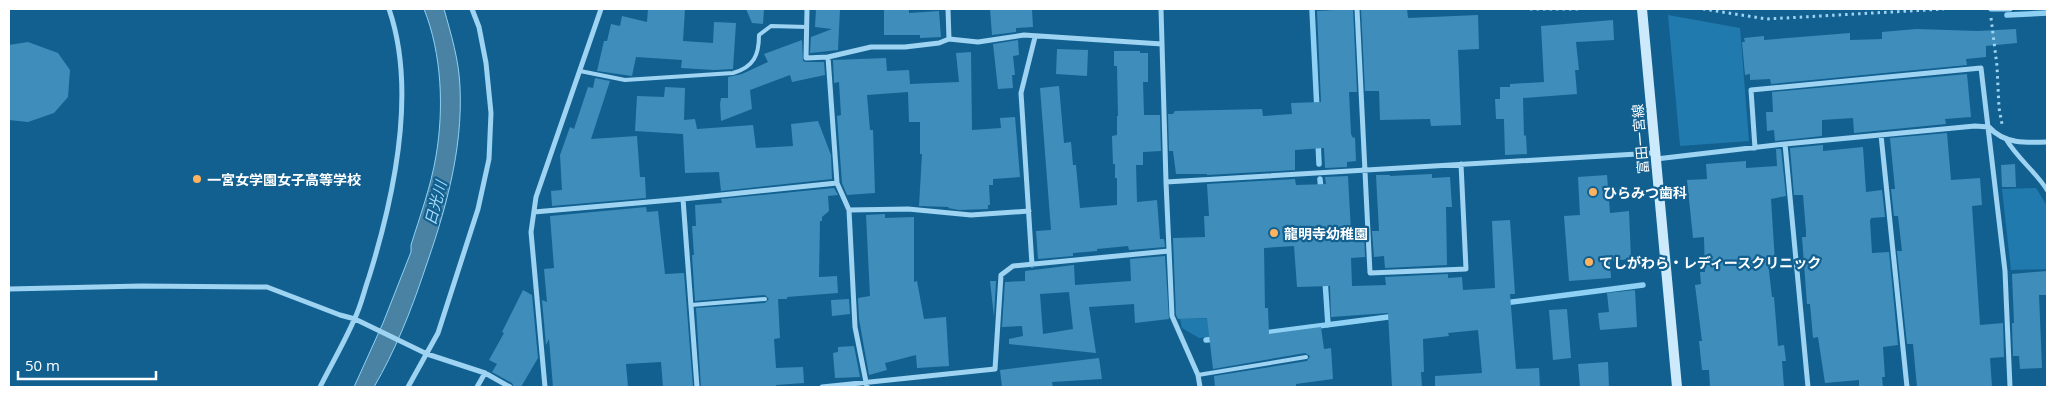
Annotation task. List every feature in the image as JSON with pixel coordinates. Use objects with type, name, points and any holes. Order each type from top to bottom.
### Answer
[{"type":"main road","name":"富田一宮線","points":[[1642,9],[1677,387]]},
{"type":"street","points":[[320,387],[355,319],[381,237],[400,141],[403,84],[390,9]]},
{"type":"street","points":[[408,387],[425,353],[438,334],[478,209],[489,159],[490,113],[486,63],[479,28],[472,9]]},
{"type":"street","points":[[545,387],[531,232],[536,197],[601,9]]},
{"type":"street","points":[[808,9],[806,58],[828,57],[871,47],[905,47],[939,43],[950,39],[978,42],[1024,35],[1162,44]]},
{"type":"street","points":[[948,9],[950,39]]},
{"type":"street","points":[[1161,9],[1172,316],[1198,375],[1200,387]]},
{"type":"street","points":[[1357,9],[1370,273],[1466,269],[1461,164]]},
{"type":"street","points":[[1991,9],[2010,9]]},
{"type":"street","points":[[1032,265],[1021,93],[1035,37]]},
{"type":"street","points":[[828,57],[837,182],[849,210],[855,327],[867,385]]},
{"type":"street","points":[[1755,148],[1751,90],[1981,68],[2004,271],[2010,387]]},
{"type":"street","points":[[1166,182],[1366,169],[1655,156],[1975,126],[1989,127],[1995,134],[2006,139],[2024,143],[2047,142]]},
{"type":"street","points":[[1881,135],[1907,387]]},
{"type":"street","points":[[2006,139],[2012,149],[2033,169],[2047,190]]},
{"type":"street","points":[[1785,144],[1808,387]]},
{"type":"street","points":[[534,212],[683,199],[837,182]]},
{"type":"street","points":[[683,199],[697,387]]},
{"type":"street","points":[[849,210],[908,209],[971,215],[1029,211]]},
{"type":"street","points":[[822,387],[867,385],[995,369],[1001,275],[1013,266],[1169,252]]},
{"type":"street","points":[[9,289],[141,286],[267,287],[355,319],[425,353],[485,373],[510,387]]},
{"type":"street","points":[[477,387],[485,373]]},
{"type":"lane","points":[[580,71],[625,80],[733,73],[743,70],[750,65],[759,52],[759,35],[771,26],[807,27]]},
{"type":"lane","points":[[691,305],[765,299]]},
{"type":"lane","points":[[1198,375],[1306,357]]},
{"type":"path","points":[[1530,9],[1580,9]]},
{"type":"path","points":[[1703,9],[1767,18],[1944,9]]},
{"type":"path","points":[[1990,16],[1997,66],[1999,108],[2006,139]]},
{"type":"shaded area","points":[[1668,15],[1740,28],[1749,141],[1680,146]]},
{"type":"shaded area","points":[[2036,188],[2047,206],[2047,269],[2011,270],[2002,189]]},
{"type":"shaded area","points":[[1224,318],[1225,336],[1199,338],[1182,328],[1180,319]]},
{"type":"water","name":"日光川","points":[[424,9],[444,9],[456,57],[460,87],[460,111],[459,134],[451,181],[432,249],[396,345],[374,387],[354,387],[383,323],[411,252],[411,245],[434,167],[439,138],[440,82],[435,44]]},
{"type":"building","points":[[648,9],[685,9],[683,41],[713,43],[714,22],[736,23],[733,69],[681,68],[682,60],[636,57],[632,76],[597,71],[604,41],[607,41],[611,24],[620,26],[622,16],[647,22]]},
{"type":"building","points":[[746,9],[764,9],[763,24],[752,23]]},
{"type":"building","points":[[816,9],[840,9],[838,50],[810,53],[811,37],[832,29],[815,27]]},
{"type":"building","points":[[884,9],[909,9],[909,13],[939,11],[941,37],[920,38],[920,35],[884,35]]},
{"type":"building","points":[[990,9],[1032,9],[1033,27],[1016,28],[1016,32],[992,35]]},
{"type":"building","points":[[1353,9],[1357,92],[1349,92],[1351,134],[1353,138],[1355,137],[1356,161],[1347,162],[1347,167],[1325,168],[1324,148],[1295,150],[1295,170],[1207,175],[1176,174],[1173,151],[1169,151],[1168,114],[1173,114],[1175,111],[1262,109],[1263,116],[1292,114],[1291,103],[1321,102],[1317,11]]},
{"type":"building","points":[[1361,9],[1407,9],[1408,18],[1478,15],[1479,49],[1458,50],[1461,125],[1431,126],[1430,119],[1380,120],[1379,91],[1365,91]]},
{"type":"building","points":[[1613,20],[1614,40],[1576,42],[1579,70],[1575,70],[1577,94],[1523,98],[1524,136],[1526,135],[1527,154],[1505,155],[1504,119],[1496,119],[1495,99],[1500,99],[1500,87],[1510,87],[1510,84],[1544,82],[1541,26]]},
{"type":"building","points":[[1916,29],[1978,31],[2016,29],[2017,43],[1986,46],[1986,57],[1966,59],[1967,65],[1771,84],[1770,79],[1750,80],[1750,74],[1745,75],[1742,42],[1745,42],[1744,38],[1764,36],[1764,40],[1850,33],[1850,40],[1882,39],[1882,32]]},
{"type":"building","points":[[802,40],[803,61],[824,62],[825,75],[792,82],[790,75],[750,90],[752,109],[721,121],[720,104],[721,98],[728,98],[728,77],[742,74],[768,62],[764,54]]},
{"type":"building","points":[[1018,40],[1019,55],[1013,56],[1015,75],[1012,75],[1013,88],[998,89],[993,44]]},
{"type":"building","points":[[28,42],[58,53],[70,70],[68,97],[54,113],[28,122],[9,120],[9,45]]},
{"type":"building","points":[[1057,49],[1088,50],[1087,76],[1056,74]]},
{"type":"building","points":[[1114,51],[1140,51],[1140,53],[1148,53],[1148,82],[1143,82],[1144,115],[1160,115],[1161,151],[1143,152],[1143,165],[1136,165],[1137,202],[1157,200],[1160,239],[1164,239],[1165,247],[1129,250],[1128,246],[1073,253],[1073,256],[1038,259],[1036,231],[1051,230],[1040,88],[1059,86],[1064,143],[1071,142],[1073,165],[1076,165],[1080,208],[1117,205],[1117,178],[1115,178],[1115,164],[1113,164],[1112,136],[1117,135],[1118,116],[1117,66],[1114,66]]},
{"type":"building","points":[[971,52],[972,130],[1001,128],[1000,118],[1015,117],[1020,177],[993,179],[993,185],[989,185],[990,205],[988,205],[988,209],[959,210],[949,207],[919,206],[922,154],[920,154],[920,122],[909,122],[908,92],[867,95],[870,130],[873,130],[875,193],[847,195],[842,183],[837,116],[841,115],[839,82],[834,83],[833,60],[886,58],[887,71],[909,70],[910,84],[959,82],[956,53]]},
{"type":"building","points":[[1967,74],[1971,117],[1945,119],[1946,124],[1854,133],[1853,118],[1822,120],[1822,136],[1775,141],[1774,130],[1767,131],[1766,112],[1773,112],[1772,92]]},
{"type":"building","points":[[595,78],[610,81],[591,139],[637,136],[640,177],[645,177],[646,198],[552,206],[551,191],[562,190],[560,155],[570,127],[574,129],[588,87],[593,88]]},
{"type":"building","points":[[665,87],[685,88],[684,120],[695,119],[697,129],[753,125],[756,148],[793,146],[791,124],[818,121],[831,155],[832,179],[721,191],[719,172],[685,173],[683,134],[635,131],[637,96],[664,97]]},
{"type":"building","points":[[1947,133],[1951,180],[1980,178],[1982,205],[1972,206],[1980,325],[2003,323],[2004,357],[1990,358],[1992,387],[1917,387],[1913,344],[1907,344],[1897,251],[1902,251],[1898,216],[1894,216],[1891,189],[1895,189],[1890,138]]},
{"type":"building","points":[[1823,145],[1823,151],[1863,147],[1866,192],[1882,190],[1885,217],[1871,218],[1872,253],[1889,252],[1898,345],[1883,347],[1885,377],[1882,377],[1883,387],[1859,387],[1859,380],[1825,383],[1818,337],[1813,338],[1810,304],[1807,304],[1802,237],[1806,237],[1803,195],[1794,195],[1790,148]]},
{"type":"building","points":[[1776,149],[1781,149],[1786,196],[1771,199],[1775,262],[1768,262],[1772,297],[1774,297],[1778,346],[1784,345],[1786,361],[1782,361],[1784,387],[1710,387],[1709,370],[1702,370],[1699,341],[1702,341],[1695,285],[1701,284],[1700,272],[1705,272],[1704,237],[1693,238],[1687,180],[1707,179],[1706,164],[1746,161],[1746,168],[1777,166]]},
{"type":"building","points":[[2015,164],[2016,187],[2002,187],[2001,165]]},
{"type":"building","points":[[1432,174],[1432,178],[1450,177],[1452,207],[1446,207],[1447,265],[1385,268],[1384,256],[1374,257],[1372,231],[1379,231],[1376,175]]},
{"type":"building","name":"てしがわら・レディースクリニック","points":[[1607,175],[1610,213],[1629,211],[1631,259],[1610,261],[1611,278],[1569,281],[1564,216],[1580,215],[1578,177]]},
{"type":"building","points":[[1348,176],[1351,232],[1364,232],[1365,257],[1351,258],[1352,286],[1386,285],[1385,277],[1448,274],[1448,278],[1462,277],[1463,290],[1495,288],[1492,221],[1510,220],[1515,294],[1510,294],[1516,369],[1539,368],[1540,387],[1435,387],[1435,376],[1482,373],[1478,330],[1448,333],[1449,336],[1423,339],[1424,372],[1421,372],[1422,387],[1392,387],[1388,313],[1331,317],[1330,286],[1297,287],[1294,246],[1264,248],[1265,308],[1268,308],[1269,334],[1321,327],[1324,349],[1331,348],[1333,379],[1296,384],[1296,387],[1215,387],[1214,376],[1307,361],[1310,356],[1305,353],[1213,369],[1207,318],[1178,319],[1176,315],[1173,238],[1205,237],[1204,216],[1209,216],[1207,184],[1295,179],[1296,185],[1326,184],[1325,177]]},
{"type":"building","points":[[834,188],[838,195],[828,196],[829,211],[820,221],[819,277],[837,276],[838,293],[778,299],[780,338],[774,339],[776,368],[803,367],[804,383],[776,385],[776,387],[701,387],[696,308],[765,303],[769,299],[765,295],[695,301],[692,226],[696,226],[695,205],[722,203],[721,199]]},
{"type":"building","points":[[646,207],[647,212],[658,211],[665,274],[684,273],[693,387],[663,387],[661,362],[626,364],[628,387],[553,387],[549,339],[546,345],[542,300],[547,302],[544,269],[554,268],[550,216]]},
{"type":"building","points":[[885,214],[885,218],[914,217],[914,282],[917,281],[924,319],[946,317],[949,366],[917,368],[916,355],[885,363],[887,370],[869,375],[859,319],[858,298],[870,296],[866,215]]},
{"type":"building","points":[[1165,256],[1169,319],[1135,323],[1134,304],[1089,307],[1096,353],[1009,344],[1009,339],[1023,336],[1022,326],[1002,327],[1005,282],[1025,281],[1025,271],[1074,265],[1075,285],[1131,281],[1130,259]],"holes":[[[1069,292],[1073,329],[1043,334],[1040,294]]]},
{"type":"building","points":[[2047,271],[2047,295],[2039,295],[2042,368],[2020,369],[2019,356],[2013,356],[2012,274]]},
{"type":"building","points":[[990,281],[996,281],[994,317]]},
{"type":"building","points":[[523,290],[532,295],[538,358],[521,387],[514,387],[512,383],[492,372],[497,364],[489,360],[504,333],[502,332]]},
{"type":"building","points":[[1635,290],[1637,327],[1600,330],[1598,313],[1609,312],[1607,293]]},
{"type":"building","points":[[849,299],[850,314],[832,316],[831,300]]},
{"type":"building","points":[[1567,309],[1571,358],[1553,360],[1549,310]]},
{"type":"building","points":[[854,346],[860,377],[835,378],[833,353],[838,352],[838,347]]},
{"type":"building","points":[[1099,358],[1102,379],[1052,382],[1053,387],[1002,387],[1000,370]]},
{"type":"building","points":[[1608,362],[1609,387],[1580,387],[1578,364]]},
{"type":"waterway","points":[[1312,9],[1317,110]]},
{"type":"waterway","points":[[2007,15],[2047,13]]},
{"type":"waterway","points":[[1318,141],[1319,164]]},
{"type":"waterway","points":[[1320,179],[1321,191]]},
{"type":"waterway","points":[[1325,280],[1328,325]]},
{"type":"waterway","points":[[1504,303],[1643,285]]},
{"type":"waterway","points":[[1264,333],[1396,316]]},
{"type":"waterway","points":[[1206,340],[1217,339]]},
{"type":"place","name":"一宮女学園女子高等学校","points":[[197,179]]},
{"type":"place","name":"ひらみつ歯科","points":[[1593,192]]},
{"type":"place","name":"龍明寺幼稚園","points":[[1274,233]]},
{"type":"place","name":"てしがわら・レディースクリニック","points":[[1589,262]]}]
